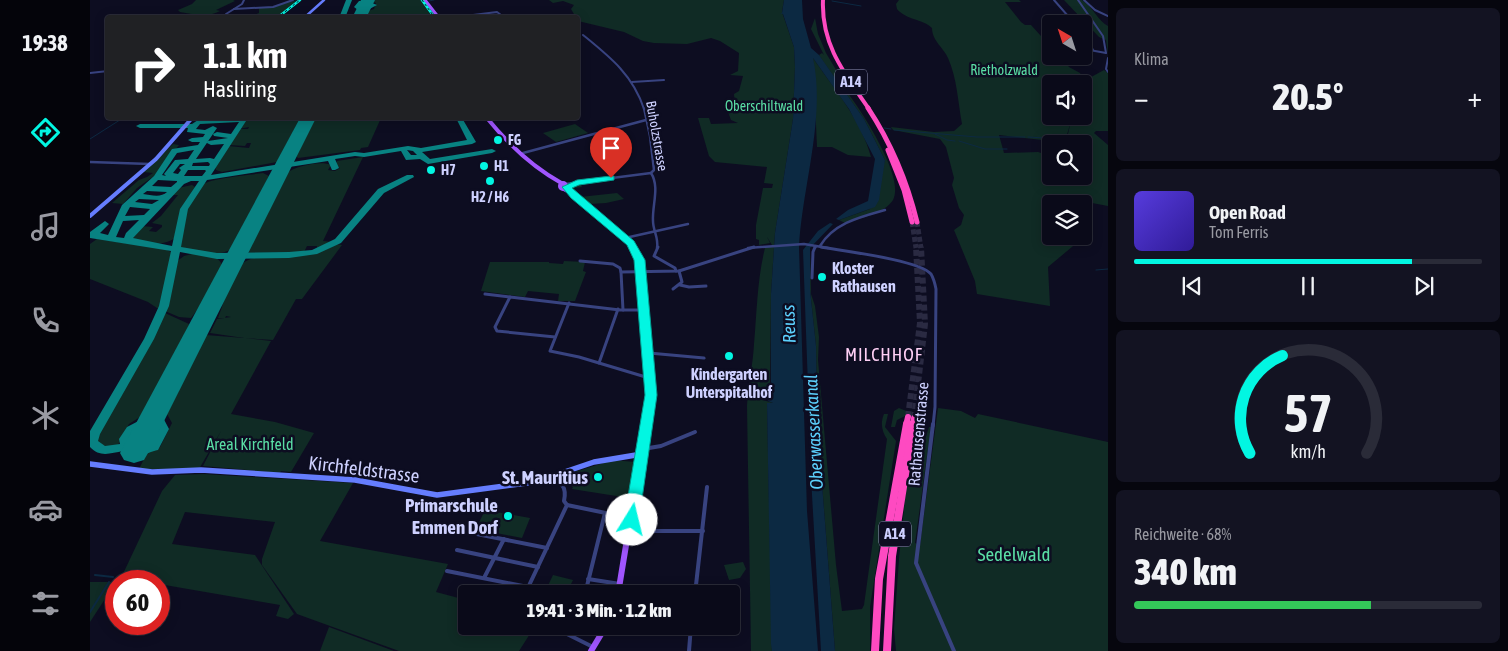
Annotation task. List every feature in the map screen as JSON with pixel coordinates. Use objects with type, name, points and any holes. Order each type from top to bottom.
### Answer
[{"type":"highway","name":"A14","points":[[818,20],[821,0]]},
{"type":"highway","name":"A14","points":[[820,29],[829,54],[873,122],[888,149],[915,222],[906,182],[888,141],[828,43],[822,20],[821,0]]},
{"type":"highway","name":"A14","points":[[879,651],[883,564],[892,504],[911,418],[892,556],[887,651]]},
{"type":"highway","name":"A14","points":[[875,651],[879,579],[883,564]]},
{"type":"main road","points":[[426,0],[437,15]]},
{"type":"main road","points":[[489,120],[523,153],[625,238],[637,253],[639,260],[645,310],[650,403],[621,584]]},
{"type":"main road","points":[[592,649],[601,635]]},
{"type":"street","points":[[234,9],[269,7],[294,0]]},
{"type":"street","points":[[308,15],[324,0]]},
{"type":"street","points":[[1054,0],[1067,15]]},
{"type":"street","points":[[1078,0],[1105,40],[1106,69],[1108,72]]},
{"type":"street","points":[[1084,0],[1094,10],[1108,16]]},
{"type":"street","points":[[226,15],[243,1]]},
{"type":"street","points":[[472,15],[495,12],[500,15]]},
{"type":"street","name":"Buholzstrasse","points":[[583,35],[618,66],[632,82],[642,101],[654,165],[654,171],[651,173],[655,177],[652,223],[657,232],[658,246],[654,256],[677,271]]},
{"type":"street","points":[[1092,51],[1107,55]]},
{"type":"street","points":[[90,73],[105,71]]},
{"type":"street","points":[[632,82],[664,80]]},
{"type":"street","points":[[90,216],[150,164],[190,120]]},
{"type":"street","points":[[523,153],[646,120]]},
{"type":"street","points":[[90,162],[150,164]]},
{"type":"street","points":[[564,186],[577,182],[651,173]]},
{"type":"street","points":[[812,278],[813,252],[816,246],[844,224],[885,210]]},
{"type":"street","points":[[625,238],[688,224]]},
{"type":"street","name":"Rathausenstrasse","points":[[677,271],[723,254],[765,247],[804,244],[904,262],[930,273],[935,282],[936,388],[930,462],[918,536],[916,563],[954,651]]},
{"type":"street","points":[[580,261],[613,264],[620,268],[623,310]]},
{"type":"street","points":[[621,272],[677,271],[682,281],[673,289]]},
{"type":"street","points":[[680,284],[689,287],[706,286]]},
{"type":"street","points":[[485,294],[618,310],[645,310]]},
{"type":"street","points":[[510,297],[495,330],[555,337]]},
{"type":"street","points":[[569,303],[550,351],[552,353],[579,357],[650,378]]},
{"type":"street","points":[[599,363],[618,310]]},
{"type":"street","points":[[648,353],[704,358]]},
{"type":"street","points":[[643,452],[695,432]]},
{"type":"street","name":"Kirchfeldstrasse","points":[[90,464],[152,472],[201,470],[355,480],[437,495],[477,491],[544,479],[594,462],[643,452]]},
{"type":"street","points":[[561,473],[561,483],[567,491],[564,501],[567,505],[632,518]]},
{"type":"street","name":"Kirchfeldstrasse","points":[[544,479],[561,483]]},
{"type":"street","points":[[696,585],[707,487]]},
{"type":"street","points":[[529,585],[567,505]]},
{"type":"street","points":[[587,585],[605,513]]},
{"type":"street","points":[[630,531],[645,532],[678,529],[702,531]]},
{"type":"street","points":[[457,530],[547,548]]},
{"type":"street","points":[[484,578],[504,538]]},
{"type":"street","points":[[457,550],[538,567]]},
{"type":"street","points":[[447,570],[518,585]]},
{"type":"street","points":[[588,578],[621,584]]},
{"type":"street","points":[[568,635],[592,649]]},
{"type":"street","points":[[689,651],[690,635]]},
{"type":"green space","points":[[196,0],[235,1],[216,10],[220,11],[205,15],[180,12],[178,10],[192,4]]},
{"type":"green space","points":[[297,0],[280,14],[254,15],[259,13],[259,8],[276,6]]},
{"type":"green space","points":[[374,0],[421,0],[432,15],[366,15],[368,11],[374,9],[376,3],[373,2]]},
{"type":"green space","name":"Oberschiltwald","points":[[549,0],[784,0],[782,12],[794,47],[793,119],[775,233],[771,294],[770,391],[764,395],[763,400],[773,403],[767,404],[772,651],[751,651],[747,406],[760,272],[765,248],[772,245],[767,237],[770,243],[759,245],[759,240],[756,239],[756,225],[763,188],[772,188],[773,184],[764,183],[767,167],[715,162],[709,156],[698,118],[709,118],[711,124],[738,123],[731,120],[728,112],[731,111],[731,108],[735,107],[734,94],[739,91],[743,76],[730,75],[738,71],[739,53],[720,41],[711,38],[687,44],[643,41],[624,32],[580,21],[580,15],[574,15],[571,9],[574,5],[563,1],[553,3]]},
{"type":"green space","name":"Rietholzwald","points":[[899,0],[1019,0],[1021,2],[1005,2],[1021,22],[1025,25],[1031,25],[1042,37],[1042,65],[1067,65],[1080,73],[1081,75],[1042,75],[1042,125],[1070,125],[1067,135],[1042,135],[1042,140],[999,135],[1004,153],[1042,153],[1042,185],[1092,185],[1092,135],[1068,135],[1070,125],[1092,125],[1092,77],[1104,70],[1108,73],[1108,131],[1096,131],[1094,133],[1108,145],[1108,206],[1092,203],[1092,195],[1042,195],[1042,245],[1074,245],[1048,267],[1050,306],[977,294],[975,281],[954,230],[961,225],[964,215],[959,208],[952,185],[954,178],[946,147],[940,139],[893,130],[891,127],[934,132],[954,131],[962,124],[951,66],[946,54],[934,37],[932,28],[901,13],[897,9],[896,4]]},
{"type":"green space","points":[[1064,0],[1082,0],[1108,26],[1108,53],[1106,40],[1099,37],[1092,30],[1092,15],[1078,15]]},
{"type":"green space","name":"Oberschiltwald","points":[[815,18],[818,34],[826,53],[851,95],[847,92],[871,129],[888,161],[895,190],[893,200],[884,209],[845,223],[839,220],[870,209],[885,160],[864,119],[819,55],[822,53],[824,55],[811,29]]},
{"type":"green space","name":"Oberschiltwald","points":[[813,58],[854,117],[871,157],[848,155],[832,147],[817,147]]},
{"type":"green space","points":[[246,120],[299,120],[277,162],[222,172],[216,170],[215,167],[228,146],[249,148],[251,143],[247,143],[245,146],[229,145],[239,129]]},
{"type":"green space","points":[[314,120],[380,120],[368,147],[361,148],[360,150],[298,158],[296,156]]},
{"type":"green space","points":[[575,124],[588,133],[556,142],[543,133]]},
{"type":"green space","points":[[173,144],[179,145],[154,176],[137,188],[123,204],[112,203],[139,180],[153,173],[143,172]]},
{"type":"green space","points":[[363,157],[323,241],[333,242],[317,249],[317,246],[307,246],[304,252],[249,253],[288,172],[315,163],[331,165],[328,170],[335,171],[340,168],[336,166],[337,161]]},
{"type":"green space","points":[[263,173],[269,176],[230,250],[219,253],[204,253],[189,251],[179,246],[188,205],[202,185],[221,179]]},
{"type":"green space","points":[[580,183],[582,187],[574,188],[580,197],[617,193],[624,199],[590,204],[591,208],[569,189],[572,185]]},
{"type":"green space","points":[[192,185],[195,187],[181,209],[175,238],[165,243],[147,244],[132,238],[132,234],[141,226],[153,227],[149,231],[156,232],[162,227],[162,225],[152,223],[161,216],[178,195],[171,195],[178,188]]},
{"type":"green space","points":[[97,239],[165,249],[171,252],[161,308],[157,308],[148,302],[90,279],[90,244]]},
{"type":"green space","name":"Areal Kirchfeld","points":[[336,244],[342,245],[302,299],[296,299],[273,340],[245,338],[271,341],[231,414],[275,422],[314,433],[291,472],[281,471],[280,473],[203,466],[221,431],[199,469],[139,469],[147,453],[160,447],[172,423],[167,414],[206,335],[244,338],[210,333],[217,319],[224,318],[218,318],[231,282],[238,269],[248,260],[265,256],[311,254]]},
{"type":"green space","points":[[811,251],[811,294],[815,306],[819,337],[818,360],[836,565],[842,611],[862,609],[864,605],[887,439],[882,427],[884,414],[888,414],[885,427],[896,441],[870,607],[870,651],[835,651],[817,419],[816,346],[810,290]]},
{"type":"green space","points":[[192,254],[213,257],[220,261],[222,265],[203,302],[191,318],[179,317],[165,311],[176,262],[184,256]]},
{"type":"green space","points":[[564,261],[585,262],[583,271],[586,272],[575,301],[558,301],[559,294],[528,291],[525,297],[481,291],[490,262],[549,262],[563,264]]},
{"type":"green space","points":[[165,313],[189,324],[187,332],[143,415],[129,424],[118,445],[100,446],[96,442],[96,437]]},
{"type":"green space","points":[[899,408],[926,419],[916,450],[913,449],[918,419],[905,416],[897,420],[895,427],[891,427],[894,411]]},
{"type":"green space","name":"Sedelwald","points":[[938,408],[961,411],[975,418],[978,414],[1108,442],[1108,651],[896,651],[894,629],[906,488],[915,470],[929,427],[931,427],[915,543],[920,545]]},
{"type":"green space","points":[[613,460],[635,462],[629,498],[572,489],[573,487],[566,482],[565,478],[568,474]]},
{"type":"green space","points":[[204,474],[353,483],[320,541],[448,564],[436,592],[458,598],[458,635],[529,635],[519,651],[399,651],[297,614],[262,565],[262,559],[275,522],[185,512],[172,544],[255,555],[294,614],[288,619],[276,616],[280,605],[170,586],[170,570],[125,570],[162,491],[175,475]]},
{"type":"green space","points":[[485,510],[530,518],[522,538],[476,529]]},
{"type":"green space","points":[[743,562],[746,569],[740,578],[729,580],[724,565]]},
{"type":"green space","points":[[553,575],[573,580],[570,585],[548,585]]},
{"type":"green space","points":[[90,582],[105,582],[105,599],[90,622]]},
{"type":"green space","points":[[329,627],[394,651],[320,651]]},
{"type":"water","name":"Reuss","points":[[784,0],[802,0],[803,19],[811,48],[819,55],[864,119],[885,160],[879,200],[875,207],[839,220],[836,219],[848,210],[868,201],[875,159],[849,109],[813,58],[817,104],[799,247],[807,511],[818,651],[772,651],[771,644],[767,403],[773,403],[768,401],[767,397],[771,392],[771,294],[775,233],[793,119],[795,67],[794,47],[783,14],[780,13],[782,13]]},
{"type":"water","name":"Oberwasserkanal","points":[[830,223],[833,224],[810,248],[810,290],[816,346],[817,419],[835,651],[821,651],[812,495],[803,250],[818,231]]},
{"type":"waterway","points":[[429,1],[434,0]]},
{"type":"waterway","points":[[832,1],[861,6]]},
{"type":"waterway","points":[[90,139],[120,120]]},
{"type":"waterway","points":[[884,128],[891,129]]},
{"type":"waterway","points":[[894,130],[977,137],[1025,137]]},
{"type":"waterway","points":[[935,134],[947,140],[955,141]]},
{"type":"waterway","points":[[1028,137],[1042,138]]},
{"type":"waterway","points":[[959,141],[985,149],[1007,149]]},
{"type":"waterway","points":[[1096,270],[1108,269]]},
{"type":"waterway","points":[[95,575],[105,576]]},
{"type":"waterway","points":[[90,612],[105,588]]},
{"type":"taxiway","points":[[343,15],[349,0]]},
{"type":"taxiway","points":[[359,3],[374,5],[362,11],[357,7],[359,3]]},
{"type":"taxiway","points":[[212,129],[206,132],[190,130],[198,122],[242,120]]},
{"type":"taxiway","points":[[205,178],[244,120]]},
{"type":"taxiway","points":[[415,149],[421,150],[472,142],[460,120]]},
{"type":"taxiway","points":[[140,126],[193,126]]},
{"type":"taxiway","points":[[191,161],[213,128]]},
{"type":"taxiway","points":[[217,134],[232,136]]},
{"type":"taxiway","points":[[192,140],[205,139]]},
{"type":"taxiway","points":[[211,143],[228,141]]},
{"type":"taxiway","points":[[162,177],[158,176],[158,174],[175,151],[200,147]]},
{"type":"taxiway","points":[[205,178],[355,154],[364,155],[408,148],[415,149]]},
{"type":"taxiway","points":[[415,149],[428,162],[492,151]]},
{"type":"taxiway","points":[[404,152],[409,158],[418,157]]},
{"type":"taxiway","points":[[331,158],[335,168]]},
{"type":"taxiway","points":[[191,161],[210,160],[214,163]]},
{"type":"taxiway","points":[[176,176],[168,174],[178,162],[191,161]]},
{"type":"taxiway","points":[[186,168],[191,161]]},
{"type":"taxiway","points":[[180,179],[186,168]]},
{"type":"taxiway","points":[[186,168],[206,168],[210,170]]},
{"type":"taxiway","points":[[176,249],[217,256],[289,255],[314,252],[338,241],[381,191],[410,177]]},
{"type":"taxiway","points":[[145,188],[156,178],[180,179]]},
{"type":"taxiway","points":[[176,249],[184,209],[205,178]]},
{"type":"taxiway","points":[[180,179],[205,178]]},
{"type":"taxiway","points":[[181,182],[190,179]]},
{"type":"taxiway","points":[[133,242],[128,239],[129,235],[181,182]]},
{"type":"taxiway","points":[[128,204],[145,188]]},
{"type":"taxiway","points":[[145,188],[173,190]]},
{"type":"taxiway","points":[[137,196],[165,197]]},
{"type":"taxiway","points":[[111,239],[125,207],[128,204]]},
{"type":"taxiway","points":[[128,204],[157,206]]},
{"type":"taxiway","points":[[125,219],[146,217]]},
{"type":"taxiway","points":[[98,236],[95,233],[105,224]]},
{"type":"taxiway","points":[[90,235],[111,239]]},
{"type":"taxiway","points":[[111,239],[176,249]]},
{"type":"taxiway","points":[[126,446],[111,451],[97,448],[92,442],[94,434],[149,339],[164,306],[176,249]]},
{"type":"taxiway","points":[[126,446],[140,451],[154,447],[163,429],[155,413]]},
{"type":"taxiway","points":[[126,446],[125,439],[131,430],[152,418]]},
{"type":"taxiway","points":[[126,446],[145,432]]},
{"type":"runway","points":[[360,15],[368,0]]},
{"type":"runway","points":[[134,453],[307,120]]},
{"type":"tunnel","points":[[912,222],[916,248]]},
{"type":"tunnel","points":[[917,222],[921,248]]},
{"type":"tunnel","points":[[908,417],[920,323],[916,247]]},
{"type":"tunnel","points":[[914,418],[925,324],[921,247]]},
{"type":"railway","points":[[281,15],[300,0]]},
{"type":"railway","points":[[422,0],[433,15]]},
{"type":"place","name":"FG","points":[[498,140]]},
{"type":"place","name":"H1","points":[[484,166]]},
{"type":"place","name":"H7","points":[[431,170]]},
{"type":"place","name":"H2 / H6","points":[[490,181]]},
{"type":"place","name":"Kloster Rathausen","points":[[822,277]]},
{"type":"place","name":"Kindergarten Unterspitalhof","points":[[729,356]]},
{"type":"place","name":"St. Mauritius","points":[[598,477]]},
{"type":"place","name":"Primarschule Emmen Dorf","points":[[508,516]]},
{"type":"district","name":"MILCHHOF","points":[[884,355]]},
{"type":"route","points":[[611,178],[577,182],[566,187],[631,244],[639,260],[645,310],[651,395],[632,520]]}]
